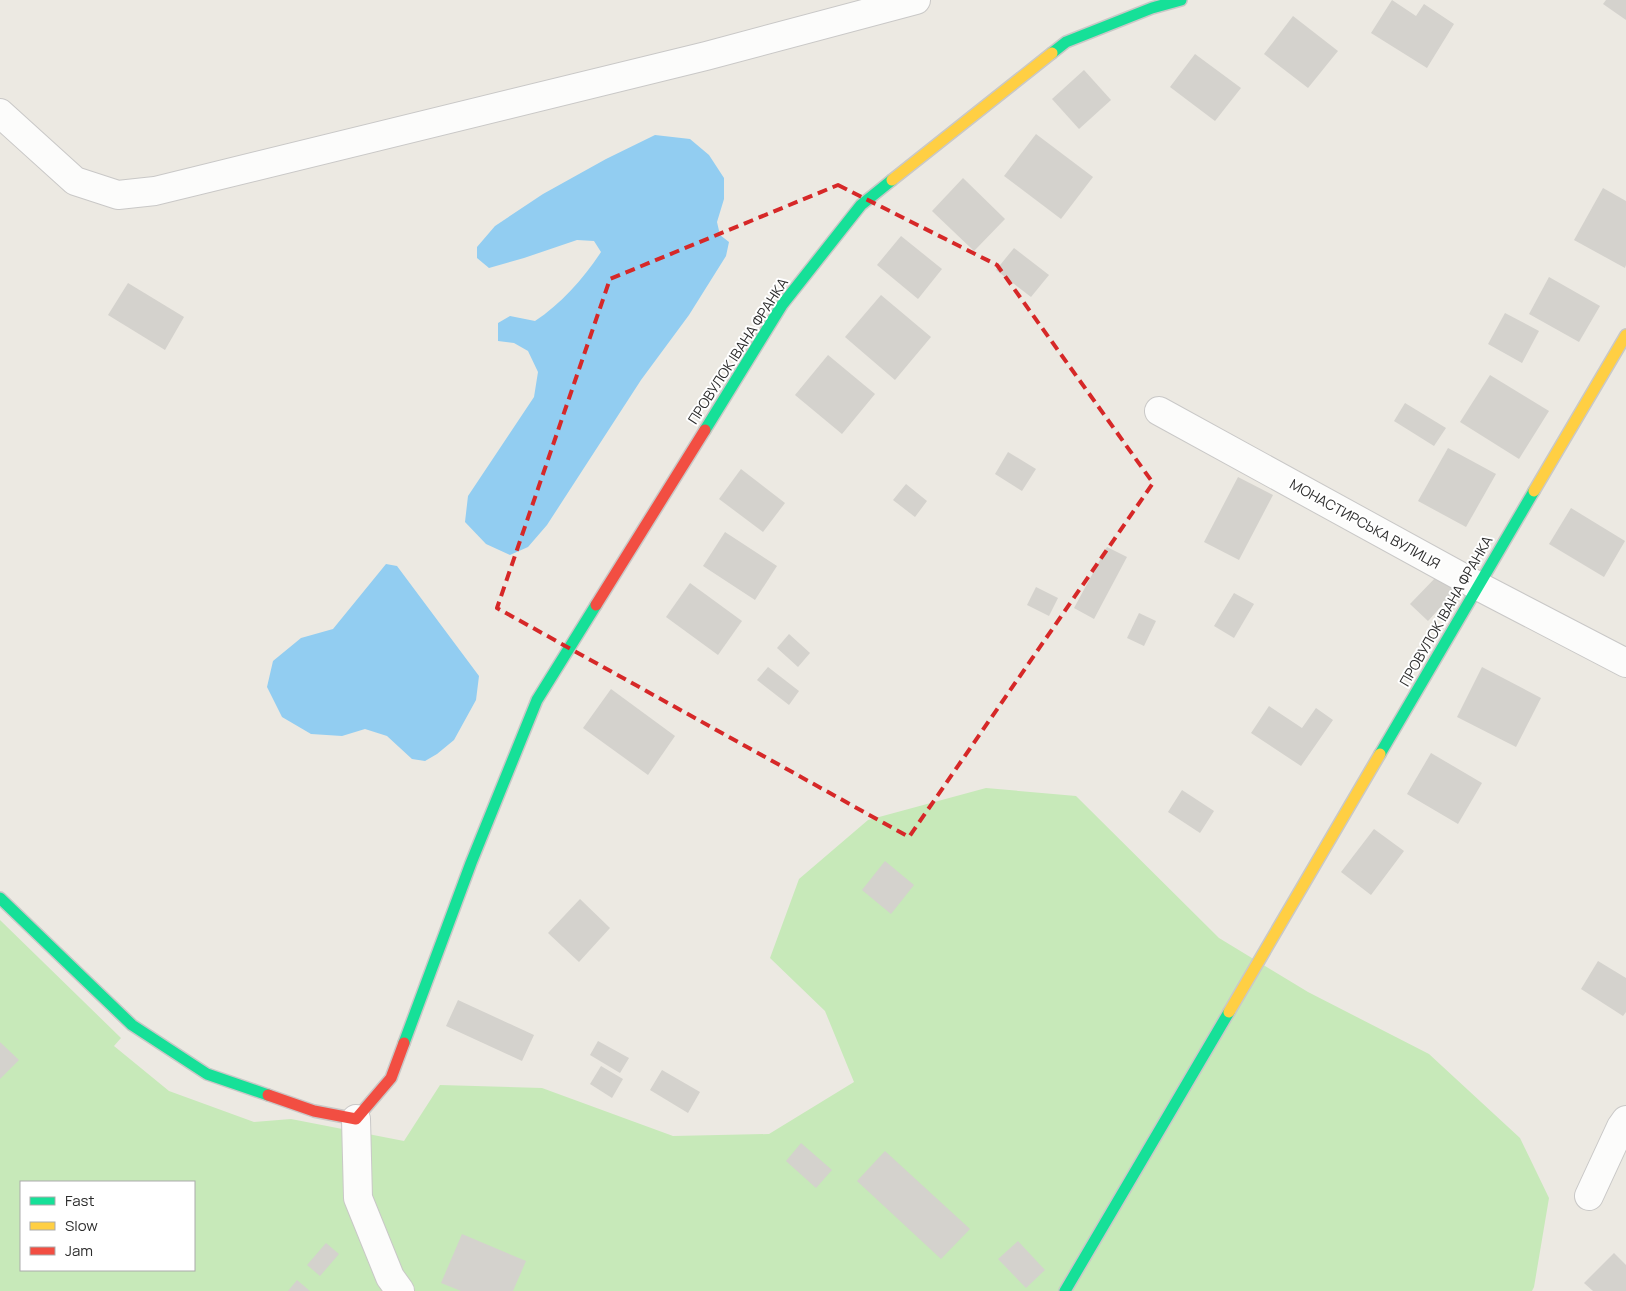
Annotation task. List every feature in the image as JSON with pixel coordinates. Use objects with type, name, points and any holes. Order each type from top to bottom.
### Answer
[{"type":"street","points":[[0,113],[75,181],[118,195],[155,191],[706,56],[916,0]]},
{"type":"street","name":"ПРОВУЛОК ІВАНА ФРАНКА","points":[[356,1119],[391,1078],[472,863],[537,700],[782,305],[861,205],[1066,42],[1152,8],[1181,0]]},
{"type":"street","name":"ПРОВУЛОК ІВАНА ФРАНКА","points":[[1064,1291],[1626,335]]},
{"type":"street","name":"МОНАСТИРСЬКА ВУЛИЦЯ","points":[[1159,411],[1478,586],[1626,663]]},
{"type":"street","points":[[0,898],[132,1025],[207,1074],[314,1111],[356,1119],[358,1198],[390,1277],[400,1291]]},
{"type":"street","points":[[1590,1196],[1621,1127],[1626,1120]]},
{"type":"highlighted area","points":[[838,185],[997,265],[1153,483],[909,837],[497,608],[610,279]]},
{"type":"green space","points":[[986,788],[1076,796],[1219,938],[1308,992],[1429,1054],[1520,1138],[1549,1198],[1532,1291],[0,1291],[0,920],[121,1038],[114,1046],[169,1091],[254,1122],[291,1119],[404,1141],[440,1085],[542,1088],[673,1136],[769,1134],[854,1082],[825,1011],[770,958],[799,879],[868,820]]},
{"type":"water","points":[[655,135],[690,139],[709,155],[724,178],[724,199],[717,222],[720,235],[729,242],[726,256],[689,315],[641,380],[547,525],[528,547],[510,555],[486,544],[465,522],[468,496],[534,397],[538,372],[528,351],[514,343],[498,341],[498,323],[510,316],[535,321],[554,307],[571,290],[601,252],[594,241],[577,240],[489,268],[477,258],[477,247],[495,226],[543,194],[606,159]]},
{"type":"water","points":[[386,564],[397,566],[479,676],[476,700],[454,740],[425,761],[412,759],[387,736],[365,729],[342,736],[311,734],[282,717],[267,687],[273,661],[301,638],[333,629]]},
{"type":"building","points":[[1392,0],[1416,16],[1424,4],[1454,24],[1427,68],[1371,33]]},
{"type":"building","points":[[1606,0],[1626,0],[1626,20],[1603,4]]},
{"type":"building","points":[[1293,16],[1338,51],[1308,88],[1264,54]]},
{"type":"building","points":[[1195,54],[1241,88],[1215,121],[1170,87]]},
{"type":"building","points":[[1084,70],[1111,100],[1079,129],[1052,99]]},
{"type":"building","points":[[1036,134],[1093,177],[1061,219],[1004,176]]},
{"type":"building","points":[[963,178],[1005,219],[974,251],[932,211]]},
{"type":"building","points":[[1603,188],[1626,201],[1625,268],[1574,240]]},
{"type":"building","points":[[901,236],[942,269],[918,299],[877,265]]},
{"type":"building","points":[[1014,248],[1049,275],[1031,297],[996,270]]},
{"type":"building","points":[[1549,277],[1600,306],[1579,342],[1529,314]]},
{"type":"building","points":[[128,283],[184,317],[165,350],[108,315]]},
{"type":"building","points":[[881,295],[931,337],[895,380],[845,337]]},
{"type":"building","points":[[1505,313],[1539,331],[1522,363],[1488,344]]},
{"type":"building","points":[[828,355],[875,394],[842,434],[795,395]]},
{"type":"building","points":[[1490,375],[1549,411],[1519,459],[1460,422]]},
{"type":"building","points":[[1405,403],[1446,428],[1434,446],[1394,421]]},
{"type":"building","points":[[1448,448],[1496,474],[1466,527],[1418,501]]},
{"type":"building","points":[[1008,452],[1036,469],[1022,491],[995,474]]},
{"type":"building","points":[[741,469],[785,503],[763,532],[719,499]]},
{"type":"building","points":[[1238,477],[1273,495],[1239,560],[1204,542]]},
{"type":"building","points":[[906,484],[927,501],[915,517],[893,500]]},
{"type":"building","points":[[1571,508],[1625,541],[1604,577],[1549,544]]},
{"type":"building","points":[[725,532],[777,566],[755,600],[703,566]]},
{"type":"building","points":[[1107,547],[1127,557],[1094,619],[1074,608]]},
{"type":"building","points":[[1439,574],[1456,590],[1428,621],[1410,604]]},
{"type":"building","points":[[690,583],[742,621],[718,655],[666,617]]},
{"type":"building","points":[[1036,587],[1058,598],[1049,616],[1027,605]]},
{"type":"building","points":[[1234,593],[1254,604],[1234,638],[1214,626]]},
{"type":"building","points":[[1139,613],[1156,621],[1144,646],[1127,638]]},
{"type":"building","points":[[789,634],[810,653],[798,667],[777,648]]},
{"type":"building","points":[[768,667],[799,691],[789,705],[757,680]]},
{"type":"building","points":[[1482,667],[1541,698],[1516,747],[1457,717]]},
{"type":"building","points":[[611,689],[675,736],[648,775],[583,728]]},
{"type":"building","points":[[1269,706],[1302,728],[1316,708],[1333,720],[1301,766],[1251,733]]},
{"type":"building","points":[[1431,753],[1482,783],[1458,824],[1407,794]]},
{"type":"building","points":[[1182,790],[1214,811],[1200,833],[1168,812]]},
{"type":"building","points":[[1374,829],[1404,851],[1371,895],[1341,872]]},
{"type":"building","points":[[885,861],[914,885],[891,914],[862,890]]},
{"type":"building","points":[[580,899],[610,928],[579,962],[548,933]]},
{"type":"building","points":[[1598,961],[1626,978],[1626,1012],[1623,1016],[1581,989]]},
{"type":"building","points":[[458,1000],[534,1035],[522,1061],[446,1026]]},
{"type":"building","points":[[598,1041],[629,1058],[620,1073],[590,1055]]},
{"type":"building","points":[[0,1042],[19,1060],[0,1079]]},
{"type":"building","points":[[601,1066],[623,1079],[612,1098],[590,1084]]},
{"type":"building","points":[[662,1070],[700,1092],[688,1113],[650,1090]]},
{"type":"building","points":[[801,1143],[832,1170],[816,1188],[786,1161]]},
{"type":"building","points":[[885,1151],[970,1229],[941,1259],[857,1181]]},
{"type":"building","points":[[462,1234],[526,1261],[513,1291],[461,1291],[441,1283]]},
{"type":"building","points":[[1018,1241],[1045,1270],[1026,1288],[998,1259]]},
{"type":"building","points":[[326,1243],[339,1254],[320,1276],[307,1265]]},
{"type":"building","points":[[1614,1253],[1626,1265],[1626,1291],[1593,1291],[1584,1283]]},
{"type":"building","points":[[297,1280],[310,1291],[288,1291]]},
{"type":"traffic: fast","points":[[1052,53],[1066,42],[1152,8],[1181,0]]},
{"type":"traffic: fast","points":[[705,430],[782,305],[861,205],[892,180]]},
{"type":"traffic: fast","points":[[1380,754],[1534,491]]},
{"type":"traffic: fast","points":[[404,1043],[471,863],[537,700],[596,605]]},
{"type":"traffic: fast","points":[[0,898],[132,1025],[207,1074],[268,1095]]},
{"type":"traffic: fast","points":[[1065,1291],[1229,1012]]},
{"type":"traffic: slow","points":[[892,180],[1052,53]]},
{"type":"traffic: slow","points":[[1534,491],[1626,335]]},
{"type":"traffic: slow","points":[[1229,1012],[1380,754]]},
{"type":"traffic: jam","points":[[596,605],[705,430]]},
{"type":"traffic: jam","points":[[268,1095],[314,1111],[356,1119],[391,1078],[404,1043]]}]
